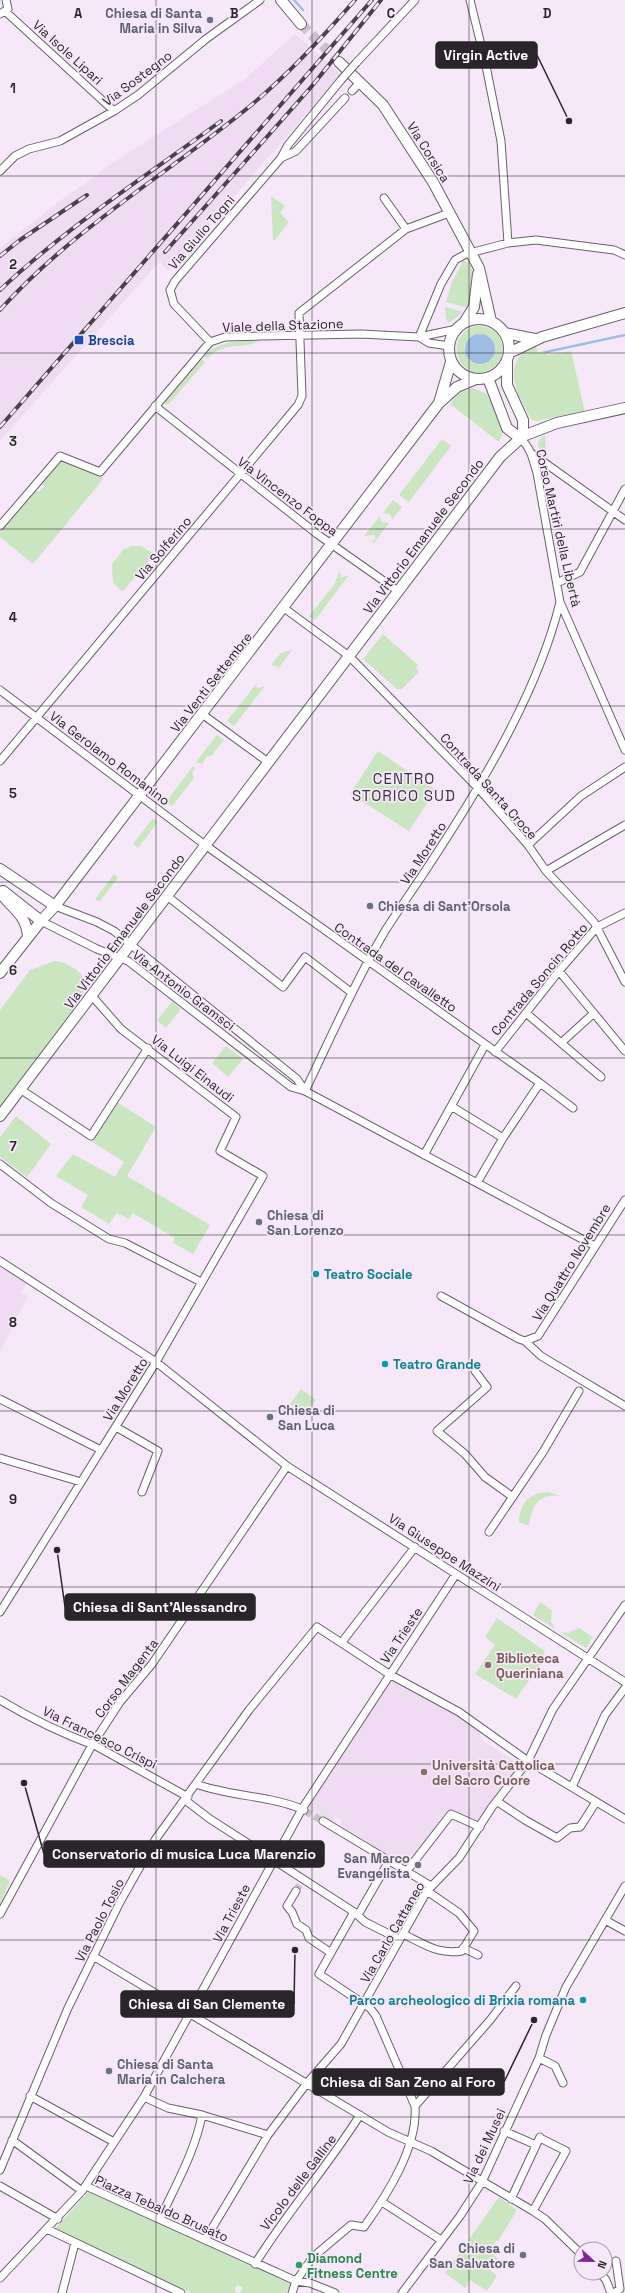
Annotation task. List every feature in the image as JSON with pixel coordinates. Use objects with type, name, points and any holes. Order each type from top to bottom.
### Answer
[{"type":"main road","points":[[281,0],[301,24]]},
{"type":"main road","name":"Via Corsica","points":[[339,62],[383,105],[433,182],[479,268],[491,321]]},
{"type":"main road","points":[[479,268],[474,307],[460,326],[449,346],[452,362],[459,372],[476,379],[488,378],[502,369],[508,358],[535,339],[625,313]]},
{"type":"main road","points":[[460,326],[479,319],[491,321],[505,333],[509,343],[507,385],[523,420],[523,440]]},
{"type":"main road","points":[[505,333],[535,339]]},
{"type":"main road","name":"Via Venti Settembre","points":[[439,403],[452,362]]},
{"type":"main road","points":[[488,378],[502,414],[523,440]]},
{"type":"main road","name":"Via Venti Settembre","points":[[0,973],[28,936],[55,906],[139,797],[439,403],[457,388],[476,379]]},
{"type":"main road","name":"Via Vittorio Emanuele Secondo","points":[[0,1116],[500,457],[523,440],[557,422],[625,408]]},
{"type":"main road","points":[[0,869],[55,906]]},
{"type":"main road","points":[[0,889],[41,921]]},
{"type":"main road","points":[[0,892],[8,904],[24,918],[27,924],[28,936]]},
{"type":"street","points":[[3,13],[9,6],[7,0]]},
{"type":"street","name":"Via Sostegno","points":[[0,171],[15,156],[22,152],[60,141],[114,111],[138,95],[206,39],[260,0]]},
{"type":"street","name":"Via Giulio Togni","points":[[210,342],[174,304],[170,290],[175,281],[194,257],[281,158],[288,144],[341,80],[415,0]]},
{"type":"street","points":[[470,0],[485,61],[501,141],[508,243]]},
{"type":"street","name":"Via Isole Lipari","points":[[3,13],[114,111]]},
{"type":"street","points":[[352,91],[360,82]]},
{"type":"street","name":"Via Giulio Togni","points":[[281,158],[296,151],[345,98]]},
{"type":"street","points":[[384,198],[406,229],[449,213]]},
{"type":"street","name":"Via Solferino","points":[[0,761],[298,406],[302,396],[299,313],[406,229]]},
{"type":"street","points":[[418,338],[441,284],[455,260],[466,254],[471,254],[508,243],[536,240],[614,250],[625,255]]},
{"type":"street","name":"Viale della Stazione","points":[[418,338],[460,326]]},
{"type":"street","name":"Viale della Stazione","points":[[0,526],[60,456],[100,472],[210,342],[225,337],[360,334],[418,338],[430,343],[449,346]]},
{"type":"street","name":"Via Vincenzo Foppa","points":[[155,406],[240,475],[332,545],[398,591]]},
{"type":"street","name":"Corso Martiri della Libertà","points":[[523,440],[531,453],[537,476],[560,602],[625,750]]},
{"type":"street","points":[[531,453],[625,520]]},
{"type":"street","points":[[557,583],[580,572],[625,489]]},
{"type":"street","name":"Via Moretto","points":[[305,1091],[352,993],[385,931],[478,788],[530,688],[554,630],[560,602]]},
{"type":"street","points":[[284,608],[349,656]]},
{"type":"street","name":"Contrada Santa Croce","points":[[349,656],[478,788],[528,845],[546,871],[598,927],[625,982]]},
{"type":"street","name":"Via Gerolamo Romanino","points":[[0,690],[139,797],[205,845]]},
{"type":"street","points":[[202,714],[268,762]]},
{"type":"street","points":[[528,845],[581,796],[625,767]]},
{"type":"street","points":[[546,871],[625,825]]},
{"type":"street","name":"Contrada del Cavalletto","points":[[205,845],[573,1108]]},
{"type":"street","points":[[167,896],[283,987],[305,958],[352,993]]},
{"type":"street","name":"Via Antonio Gramsci","points":[[55,906],[97,922],[131,943],[298,1079],[305,1091]]},
{"type":"street","name":"Contrada Soncin Rotto","points":[[495,1052],[559,971],[598,927],[625,913]]},
{"type":"street","name":"Via Antonio Gramsci","points":[[41,921],[97,949],[121,957],[292,1087],[305,1091],[595,1246]]},
{"type":"street","points":[[559,971],[625,1051]]},
{"type":"street","name":"Via Luigi Einaudi","points":[[92,996],[121,1029],[148,1048],[236,1117],[220,1151],[263,1176]]},
{"type":"street","points":[[526,1013],[601,1077]]},
{"type":"street","points":[[561,1043],[594,1013]]},
{"type":"street","points":[[424,1155],[485,1045]]},
{"type":"street","points":[[20,1089],[91,1136],[148,1048]]},
{"type":"street","points":[[477,1183],[503,1138],[540,1083]]},
{"type":"street","points":[[451,1106],[503,1138]]},
{"type":"street","points":[[0,1164],[51,1203],[109,1239],[125,1243],[201,1282]]},
{"type":"street","name":"Via Moretto","points":[[0,1612],[156,1362],[263,1176]]},
{"type":"street","name":"Via Quattro Novembre","points":[[525,1341],[538,1336],[625,1200]]},
{"type":"street","name":"Via Giuseppe Mazzini","points":[[0,1261],[156,1362],[287,1466],[625,1682]]},
{"type":"street","points":[[441,1296],[525,1341],[541,1356],[625,1406]]},
{"type":"street","points":[[477,1366],[475,1371],[487,1388],[437,1431],[465,1454],[485,1477],[513,1497]]},
{"type":"street","points":[[489,1532],[543,1452],[578,1391]]},
{"type":"street","points":[[0,1399],[101,1450]]},
{"type":"street","points":[[116,1427],[158,1451],[142,1492]]},
{"type":"street","points":[[0,1458],[81,1482]]},
{"type":"street","name":"Corso Magenta","points":[[0,1914],[92,1745],[120,1702],[152,1664],[187,1615],[287,1466]]},
{"type":"street","points":[[415,1547],[342,1642],[389,1674],[459,1712],[528,1761],[625,1819]]},
{"type":"street","name":"Via Trieste","points":[[84,2189],[144,2097],[190,2015],[273,1860],[303,1810],[389,1674],[456,1574]]},
{"type":"street","name":"Via Carlo Cattaneo","points":[[205,2240],[268,2135],[307,2083],[341,2044],[368,2006],[401,1937],[429,1888],[459,1858],[528,1761],[553,1709],[590,1659],[625,1605]]},
{"type":"street","name":"Via Paolo Tosio","points":[[0,2170],[58,2028],[120,1902],[152,1845],[249,1710],[317,1627],[342,1642]]},
{"type":"street","points":[[572,1787],[605,1715],[625,1688]]},
{"type":"street","name":"Via Francesco Crispi","points":[[1,1703],[92,1745],[186,1798],[210,1819],[356,1913],[365,1922],[430,1948],[449,1953],[462,1951],[463,1948]]},
{"type":"street","points":[[196,1784],[216,1791],[260,1796],[303,1810]]},
{"type":"street","points":[[498,1802],[525,1820],[557,1838],[570,1828],[580,1827],[596,1802]]},
{"type":"street","points":[[406,1872],[451,1814],[480,1828]]},
{"type":"street","points":[[322,1821],[406,1872],[452,1907],[474,1928],[474,1931],[463,1948],[478,1956]]},
{"type":"street","points":[[292,2293],[296,2281],[313,2257],[351,2226],[364,2227],[382,2202],[410,2143],[415,2106],[376,2016],[368,2006],[319,1974],[389,1862]]},
{"type":"street","name":"Via dei Musei","points":[[402,2293],[482,2182],[504,2131],[539,2058],[546,2035],[566,1986],[625,1886]]},
{"type":"street","points":[[296,1891],[287,1906],[292,1912],[297,1924],[306,1930],[309,1938],[332,1953]]},
{"type":"street","points":[[605,1920],[625,1931]]},
{"type":"street","points":[[93,1956],[148,1991],[360,2115],[410,2143],[431,2151],[533,2211],[545,2219],[573,2246]]},
{"type":"street","points":[[415,2106],[491,2019],[516,1986]]},
{"type":"street","points":[[539,2058],[555,2066],[563,2083]]},
{"type":"street","points":[[30,2096],[114,2142]]},
{"type":"street","points":[[144,2097],[168,2108],[202,2115],[268,2135]]},
{"type":"street","points":[[160,2220],[183,2170],[199,2130],[202,2115]]},
{"type":"street","name":"Vicolo delle Galline","points":[[255,2264],[276,2230],[307,2188],[337,2152],[360,2115]]},
{"type":"street","points":[[504,2131],[536,2145]]},
{"type":"street","points":[[512,2199],[540,2137],[566,2151],[533,2211]]},
{"type":"street","points":[[12,2140],[84,2189]]},
{"type":"street","points":[[0,2186],[58,2218]]},
{"type":"street","name":"Piazza Tebaldo Brusato","points":[[47,2228],[84,2189],[160,2220],[255,2264],[296,2281],[310,2283],[335,2293]]},
{"type":"street","points":[[382,2202],[441,2240]]},
{"type":"street","points":[[0,2278],[47,2228],[168,2290],[181,2293]]},
{"type":"street","points":[[62,2293],[74,2243]]},
{"type":"street","points":[[606,2281],[612,2293],[623,2289],[616,2261]]},
{"type":"shaded area","points":[[295,34],[341,74],[169,271],[159,262],[0,441],[0,248],[57,203],[120,158],[245,79]]},
{"type":"shaded area","points":[[0,1265],[27,1283],[21,1293],[28,1296],[0,1352]]},
{"type":"shaded area","name":"Università Cattolica del Sacro Cuore","points":[[393,1677],[456,1714],[478,1729],[483,1741],[522,1766],[479,1824],[446,1810],[417,1855],[414,1853],[405,1867],[340,1824],[342,1820],[336,1817],[332,1823],[307,1808]]},
{"type":"green space","points":[[271,196],[285,206],[280,213],[289,222],[275,240],[273,240]]},
{"type":"green space","points":[[463,261],[469,262],[474,279],[473,298],[468,308],[446,302],[452,282]]},
{"type":"green space","points":[[445,307],[463,312],[449,323],[446,319]]},
{"type":"green space","points":[[475,326],[481,326],[491,329],[498,335],[501,340],[502,351],[496,365],[481,373],[472,371],[464,366],[459,359],[457,350],[458,341],[464,332]],"holes":[[[492,340],[495,349],[491,359],[478,364],[469,360],[464,346]]]},
{"type":"green space","points":[[258,341],[253,344],[221,349],[207,359],[204,356],[216,347],[229,343]]},
{"type":"green space","points":[[534,346],[536,347],[538,353],[545,350],[547,355],[571,351],[585,412],[535,421],[531,419],[516,389],[514,373],[515,365],[519,357],[527,349]]},
{"type":"green space","points":[[202,359],[205,362],[169,404],[165,405],[166,401]]},
{"type":"green space","points":[[473,388],[487,394],[504,429],[499,442],[450,404],[459,393]]},
{"type":"green space","points":[[545,435],[546,454],[538,448],[538,442]]},
{"type":"green space","points":[[442,439],[451,446],[409,502],[399,495]]},
{"type":"green space","points":[[61,460],[104,478],[33,564],[0,537],[0,533],[36,490],[39,492],[44,486],[42,483]]},
{"type":"green space","points":[[393,500],[402,507],[392,520],[390,514],[383,513]]},
{"type":"green space","points":[[380,516],[381,522],[389,523],[373,544],[372,541],[376,539],[374,535],[364,536]]},
{"type":"green space","points":[[132,546],[140,546],[155,554],[122,592],[113,582],[112,564],[123,550]]},
{"type":"green space","points":[[339,572],[341,573],[340,578],[349,575],[315,620],[309,616],[334,585]]},
{"type":"green space","points":[[383,634],[418,665],[416,668],[419,672],[402,689],[397,689],[363,659]]},
{"type":"green space","points":[[292,650],[277,670],[278,666],[271,665],[281,653]]},
{"type":"green space","points":[[257,683],[256,687],[258,688],[265,686],[234,726],[227,721]]},
{"type":"green space","points":[[217,735],[224,740],[211,756],[207,756],[202,764],[196,762]]},
{"type":"green space","points":[[378,751],[436,790],[409,831],[350,794]]},
{"type":"green space","points":[[193,766],[196,768],[192,772],[194,778],[172,806],[166,802]]},
{"type":"green space","points":[[153,818],[158,822],[138,848],[133,844]]},
{"type":"green space","points":[[114,874],[118,878],[99,902],[95,899]]},
{"type":"green space","points":[[55,961],[66,964],[79,972],[84,981],[83,996],[0,1106],[0,1010],[30,970]]},
{"type":"green space","points":[[172,1002],[181,1009],[166,1028],[157,1020]]},
{"type":"green space","points":[[226,1046],[243,1059],[228,1077],[212,1063]]},
{"type":"green space","points":[[117,1102],[156,1127],[127,1176],[210,1225],[193,1254],[173,1243],[175,1238],[133,1213],[129,1219],[117,1213],[109,1224],[81,1207],[88,1195],[56,1176],[73,1154],[115,1177],[124,1162],[91,1141]]},
{"type":"green space","points":[[16,1116],[51,1144],[27,1177],[0,1157],[0,1137]]},
{"type":"green space","points":[[301,1389],[316,1400],[305,1415],[290,1404]]},
{"type":"green space","points":[[549,1492],[560,1496],[552,1495],[541,1500],[531,1514],[529,1526],[519,1522],[521,1510],[527,1500],[536,1494]]},
{"type":"green space","points":[[540,1602],[552,1610],[551,1621],[555,1629],[533,1615]]},
{"type":"green space","points":[[497,1618],[545,1651],[543,1654],[546,1656],[516,1699],[475,1674],[495,1645],[485,1637]]},
{"type":"green space","points":[[579,1628],[593,1637],[586,1648],[560,1632],[568,1633]]},
{"type":"green space","points":[[0,1875],[10,1881],[0,1903]]},
{"type":"green space","points":[[89,2191],[291,2284],[286,2293],[240,2293],[243,2288],[238,2285],[234,2289],[237,2293],[192,2293],[55,2229]]},
{"type":"green space","points":[[499,2197],[517,2210],[498,2241],[497,2240],[489,2251],[501,2261],[497,2266],[494,2264],[490,2270],[497,2276],[487,2291],[470,2280],[465,2288],[445,2273]]},
{"type":"water","points":[[480,334],[491,338],[495,349],[491,360],[480,364],[469,360],[465,349],[469,338]]},
{"type":"waterway","points":[[294,0],[303,10]]},
{"type":"waterway","points":[[546,352],[625,335]]},
{"type":"tunnel","points":[[301,24],[339,62]]},
{"type":"tunnel","points":[[305,1811],[323,1821]]},
{"type":"tunnel","points":[[296,1891],[302,1881]]},
{"type":"railway","points":[[0,310],[28,281],[87,230],[244,111],[274,85],[329,30],[355,0]]},
{"type":"railway","points":[[0,427],[372,0]]},
{"type":"railway","points":[[165,252],[312,86],[381,0]]},
{"type":"railway","points":[[0,290],[53,244],[80,223],[221,121]]},
{"type":"railway","points":[[0,256],[20,240],[87,195]]},
{"type":"place","name":"Chiesa di Santa Maria in Silva","points":[[210,20]]},
{"type":"place","name":"Virgin Active","points":[[569,121]]},
{"type":"place","name":"Brescia","points":[[79,340]]},
{"type":"place","name":"Chiesa di Sant'Orsola","points":[[370,906]]},
{"type":"place","name":"Chiesa di San Lorenzo","points":[[259,1222]]},
{"type":"place","name":"Teatro Sociale","points":[[316,1274]]},
{"type":"place","name":"Teatro Grande","points":[[385,1364]]},
{"type":"place","name":"Chiesa di San Luca","points":[[270,1417]]},
{"type":"place","name":"Chiesa di Sant'Alessandro","points":[[57,1550]]},
{"type":"place","name":"Biblioteca Queriniana","points":[[488,1665]]},
{"type":"place","name":"Università Cattolica del Sacro Cuore","points":[[424,1772]]},
{"type":"place","name":"Conservatorio di musica Luca Marenzio","points":[[24,1783]]},
{"type":"place","name":"San Marco Evangelista","points":[[418,1865]]},
{"type":"place","name":"Chiesa di San Clemente","points":[[295,1950]]},
{"type":"place","name":"Parco archeologico di Brixia romana","points":[[583,2000]]},
{"type":"place","name":"Chiesa di San Zeno al Foro","points":[[534,2020]]},
{"type":"place","name":"Chiesa di Santa Maria in Calchera","points":[[109,2071]]},
{"type":"place","name":"Chiesa di San Salvatore","points":[[523,2255]]},
{"type":"place","name":"Diamond Fitness Centre","points":[[299,2265]]},
{"type":"district","name":"CENTRO STORICO SUD","points":[[404,788]]}]
